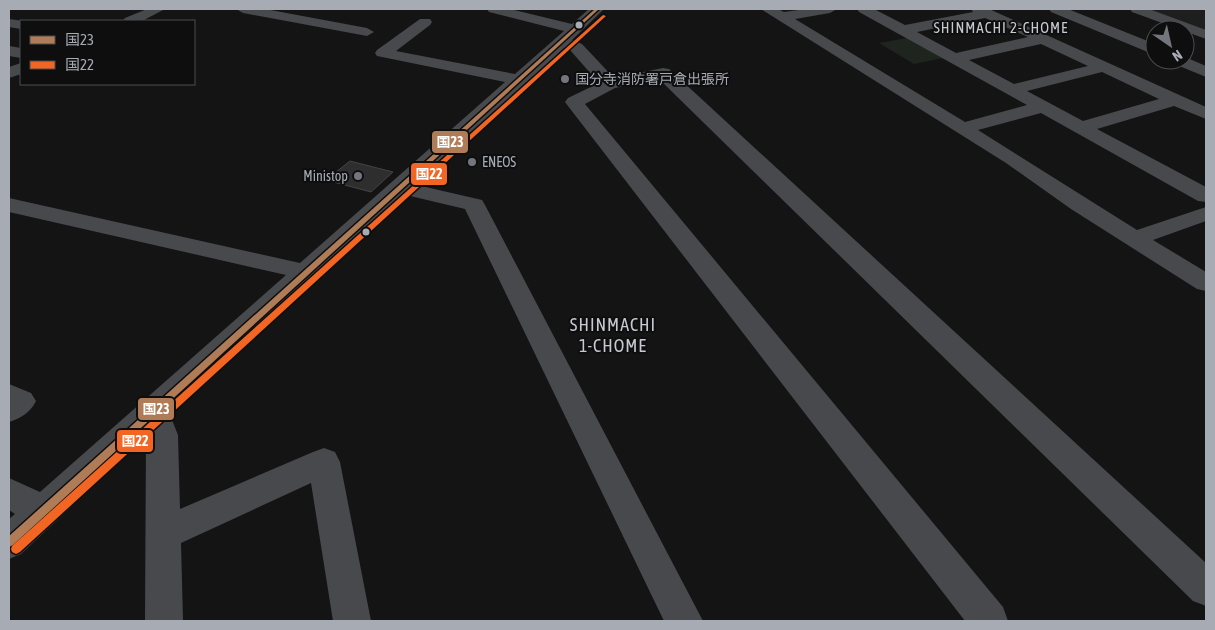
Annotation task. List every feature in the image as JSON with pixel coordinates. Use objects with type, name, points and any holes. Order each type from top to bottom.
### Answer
[{"type":"street","points":[[132,20],[158,9]]},
{"type":"street","points":[[244,9],[366,32]]},
{"type":"street","points":[[494,9],[568,35],[576,47],[610,84]]},
{"type":"street","points":[[9,542],[597,9]]},
{"type":"street","points":[[775,13],[830,9]]},
{"type":"street","points":[[864,9],[1206,196]]},
{"type":"street","points":[[1056,9],[1145,46]]},
{"type":"street","points":[[1137,9],[1206,35]]},
{"type":"street","points":[[902,30],[983,10],[1103,68],[1206,114]]},
{"type":"street","points":[[775,13],[963,128],[1206,283]]},
{"type":"street","points":[[425,22],[383,53],[518,80]]},
{"type":"street","points":[[954,58],[1042,39]]},
{"type":"street","points":[[1011,90],[1103,68]]},
{"type":"street","points":[[989,621],[574,102],[610,84],[663,73],[1206,588]]},
{"type":"street","points":[[1080,128],[1175,100]]},
{"type":"street","points":[[963,128],[1042,107]]},
{"type":"street","points":[[399,187],[474,205],[684,621]]},
{"type":"street","points":[[9,205],[306,272]]},
{"type":"street","points":[[1135,238],[1206,214]]},
{"type":"street","points":[[9,396],[21,401],[9,410]]},
{"type":"street","points":[[153,410],[162,435],[164,621]]},
{"type":"street","points":[[162,534],[324,462],[352,621]]},
{"type":"street","points":[[9,493],[43,512]]},
{"type":"shaded area","points":[[1142,9],[1206,9],[1206,33],[1195,29],[1195,20],[1171,20]]},
{"type":"shaded area","points":[[912,37],[948,57],[914,64],[879,43]]},
{"type":"building","points":[[350,161],[393,172],[371,192],[326,180]]},
{"type":"transit line","name":"国23","points":[[9,542],[597,9]]},
{"type":"transit line","name":"国22","points":[[16,549],[604,16]]},
{"type":"place","name":"国分寺消防署戸倉出張所","points":[[565,79]]},
{"type":"place","name":"ENEOS","points":[[472,162]]},
{"type":"place","name":"Ministop","points":[[358,176]]},
{"type":"district","name":"SHINMACHI 2-CHOME","points":[[1001,27]]},
{"type":"district","name":"SHINMACHI 1-CHOME","points":[[613,334]]}]
